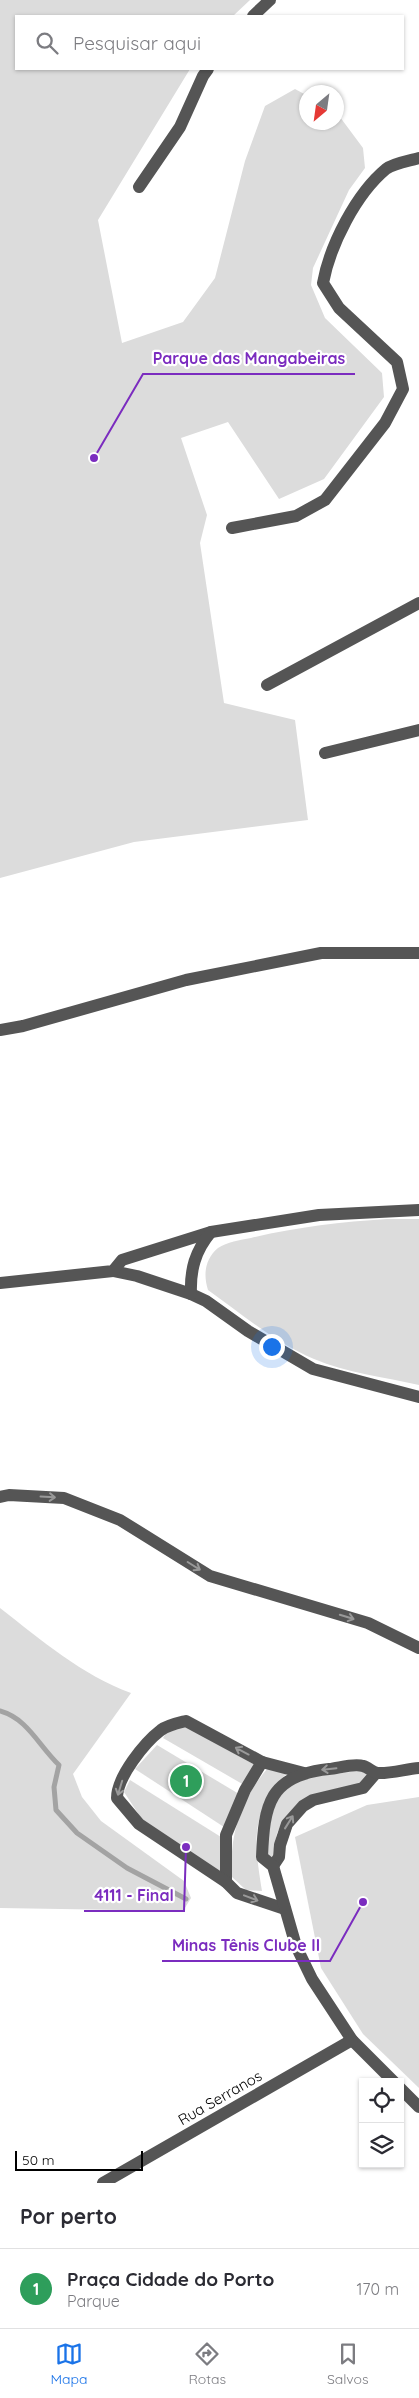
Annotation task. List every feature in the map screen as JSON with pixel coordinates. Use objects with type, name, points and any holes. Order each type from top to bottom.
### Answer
[{"type":"street","points":[[254,15],[270,0]]},
{"type":"street","points":[[139,186],[180,127],[207,70]]},
{"type":"street","points":[[232,528],[296,516],[325,500],[385,423],[403,390],[397,362],[339,308],[323,283],[327,264],[360,196],[388,168],[419,158]]},
{"type":"street","points":[[267,685],[419,603]]},
{"type":"street","points":[[325,753],[419,730]]},
{"type":"street","points":[[0,1030],[22,1026],[186,980],[321,953],[419,953]]},
{"type":"street","points":[[113,1271],[122,1260],[211,1232],[319,1215],[419,1210]]},
{"type":"street","points":[[191,1294],[191,1271],[194,1260],[211,1232]]},
{"type":"street","points":[[0,1283],[113,1271],[137,1276],[206,1301],[248,1331],[313,1369],[419,1397]]},
{"type":"street","points":[[0,1497],[9,1495],[64,1498],[120,1520],[210,1576],[368,1623],[419,1648]]},
{"type":"street","points":[[285,1909],[237,1893],[226,1882],[139,1824],[117,1798],[117,1789],[127,1770],[161,1730],[186,1721],[262,1762],[304,1772],[363,1766],[376,1773],[419,1768]]},
{"type":"street","points":[[226,1882],[226,1835],[245,1790],[262,1762]]},
{"type":"street","points":[[304,1772],[285,1783],[278,1790],[267,1808],[264,1817],[262,1857],[273,1866],[296,1946],[312,1978],[352,2040],[390,2078]]},
{"type":"street","points":[[273,1866],[279,1857],[282,1834],[287,1824],[303,1806],[313,1800],[363,1788],[376,1773]]},
{"type":"street","name":"Rua Serranos","points":[[103,2183],[352,2040]]},
{"type":"street","points":[[404,2092],[419,2107]]},
{"type":"shaded area","points":[[0,0],[250,0],[234,15],[15,15],[15,70],[189,70],[98,220],[122,343],[183,322],[215,278],[245,161],[265,106],[295,89],[299,91],[299,130],[344,130],[344,122],[363,148],[365,168],[349,190],[313,268],[311,285],[325,318],[382,373],[384,397],[324,479],[279,499],[228,422],[181,438],[207,515],[200,543],[224,703],[295,720],[308,820],[134,842],[0,878]]},
{"type":"shaded area","points":[[387,1219],[419,1219],[419,1385],[352,1371],[314,1359],[272,1336],[208,1290],[206,1267],[214,1252],[225,1244],[302,1228]]},
{"type":"shaded area","points":[[0,1608],[62,1656],[96,1677],[131,1693],[73,1774],[82,1797],[101,1821],[184,1881],[191,1898],[183,1911],[0,1908]]},
{"type":"shaded area","points":[[185,1726],[257,1766],[244,1785],[163,1738],[166,1733]]},
{"type":"shaded area","points":[[157,1745],[239,1794],[224,1827],[135,1769]]},
{"type":"shaded area","points":[[267,1769],[287,1773],[266,1801],[258,1828],[257,1857],[262,1891],[246,1890],[232,1877],[232,1847],[243,1806]]},
{"type":"shaded area","points":[[362,1771],[368,1774],[360,1784],[299,1802],[283,1821],[277,1833],[272,1859],[267,1855],[269,1830],[274,1810],[280,1796],[290,1786],[319,1776]]},
{"type":"shaded area","points":[[130,1780],[221,1837],[221,1873],[143,1821],[124,1792]]},
{"type":"shaded area","points":[[419,1797],[419,2088],[363,2034],[321,1968],[295,1837],[367,1805]]},
{"type":"waterway","points":[[0,1711],[10,1715],[25,1726],[59,1765],[54,1787],[56,1810],[77,1833],[127,1868],[186,1899]]},
{"type":"place","name":"Parque das Mangabeiras","points":[[94,458]]},
{"type":"place","name":"Praça Cidade do Porto","points":[[186,1781]]},
{"type":"place","name":"4111 - Final","points":[[186,1847]]},
{"type":"place","name":"Minas Tênis Clube II","points":[[363,1902]]}]
